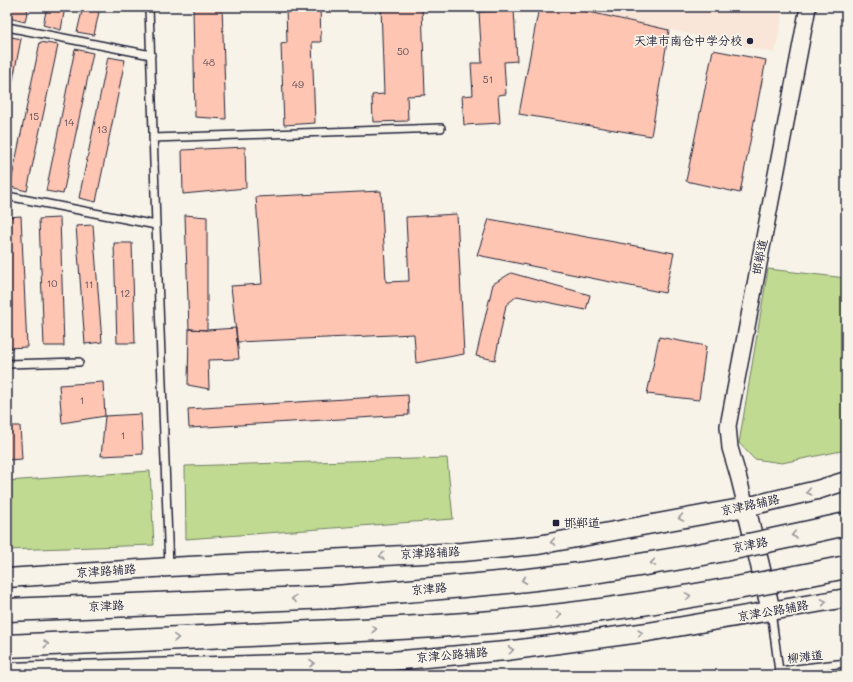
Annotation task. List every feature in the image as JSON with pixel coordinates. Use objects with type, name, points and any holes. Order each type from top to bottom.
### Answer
[{"type":"main road","name":"京津路","points":[[7,610],[333,597],[494,584],[649,564],[846,524]]},
{"type":"main road","points":[[7,646],[415,627],[562,615],[640,604],[779,581],[846,567]]},
{"type":"street","name":"邯郸道","points":[[746,507],[730,448],[728,426],[808,7]]},
{"type":"street","name":"京津路辅路","points":[[7,578],[169,567],[462,552],[538,544],[746,507],[817,490],[846,481]]},
{"type":"street","points":[[746,507],[771,611]]},
{"type":"street","name":"京津公路辅路","points":[[7,672],[391,661],[506,651],[648,632],[846,598]]},
{"type":"lane","points":[[149,7],[169,567]]},
{"type":"lane","points":[[7,27],[151,55]]},
{"type":"lane","points":[[153,138],[441,128]]},
{"type":"lane","points":[[7,196],[156,225]]},
{"type":"lane","points":[[7,364],[79,362]]},
{"type":"lane","name":"柳滩道","points":[[771,611],[779,670],[846,663]]},
{"type":"shaded area","name":"天津市南仓中学分校","points":[[567,7],[784,7],[775,53]]},
{"type":"green space","points":[[768,269],[846,278],[846,450],[782,463],[754,459],[739,443]]},
{"type":"green space","points":[[447,458],[453,519],[186,539],[185,466]]},
{"type":"green space","points":[[150,471],[154,545],[7,550],[7,481]]},
{"type":"building","points":[[12,7],[28,7],[25,22],[9,18]]},
{"type":"building","points":[[47,7],[65,7],[61,30],[43,25]]},
{"type":"building","points":[[83,7],[100,7],[94,35],[77,32]]},
{"type":"building","points":[[193,7],[222,7],[226,119],[195,117]]},
{"type":"building","points":[[286,7],[320,7],[321,42],[312,42],[315,123],[284,125],[281,44],[287,43]]},
{"type":"building","points":[[381,7],[422,7],[425,95],[407,96],[408,121],[373,122],[372,95],[384,94]]},
{"type":"building","points":[[539,7],[567,7],[669,30],[651,136],[519,114]]},
{"type":"building","points":[[514,10],[517,61],[504,62],[506,94],[498,95],[500,123],[464,125],[462,96],[473,95],[471,63],[482,63],[479,12]]},
{"type":"building","points":[[7,36],[21,39],[7,110]]},
{"type":"building","points":[[40,42],[58,45],[27,191],[10,187]]},
{"type":"building","points":[[75,49],[93,53],[63,194],[46,191]]},
{"type":"building","points":[[713,50],[766,60],[740,193],[686,181]]},
{"type":"building","points":[[108,57],[125,60],[96,202],[79,198]]},
{"type":"building","points":[[245,147],[246,188],[183,194],[182,150]]},
{"type":"building","points":[[381,191],[386,282],[409,281],[406,217],[457,214],[464,354],[416,363],[414,334],[237,342],[231,286],[262,284],[256,197]]},
{"type":"building","points":[[185,215],[207,217],[207,330],[189,329]]},
{"type":"building","points":[[21,216],[27,347],[7,348],[7,217]]},
{"type":"building","points":[[60,218],[64,346],[44,346],[39,219]]},
{"type":"building","points":[[489,219],[674,253],[665,293],[477,255]]},
{"type":"building","points":[[93,225],[102,342],[85,344],[76,226]]},
{"type":"building","points":[[114,243],[132,243],[135,343],[117,343]]},
{"type":"building","points":[[511,273],[590,295],[586,310],[517,296],[506,305],[495,360],[476,356],[493,284]]},
{"type":"building","points":[[236,328],[239,359],[208,360],[209,389],[188,385],[189,329],[207,330]]},
{"type":"building","points":[[659,337],[706,346],[699,400],[647,394]]},
{"type":"building","points":[[103,382],[105,416],[62,423],[59,385]]},
{"type":"building","points":[[408,395],[409,415],[189,428],[188,409]]},
{"type":"building","points":[[141,414],[143,454],[101,456],[105,416]]},
{"type":"building","points":[[7,426],[20,426],[22,459],[7,460]]},
{"type":"place","name":"天津市南仓中学分校","points":[[750,41]]},
{"type":"place","name":"邯郸道","points":[[556,523]]}]
